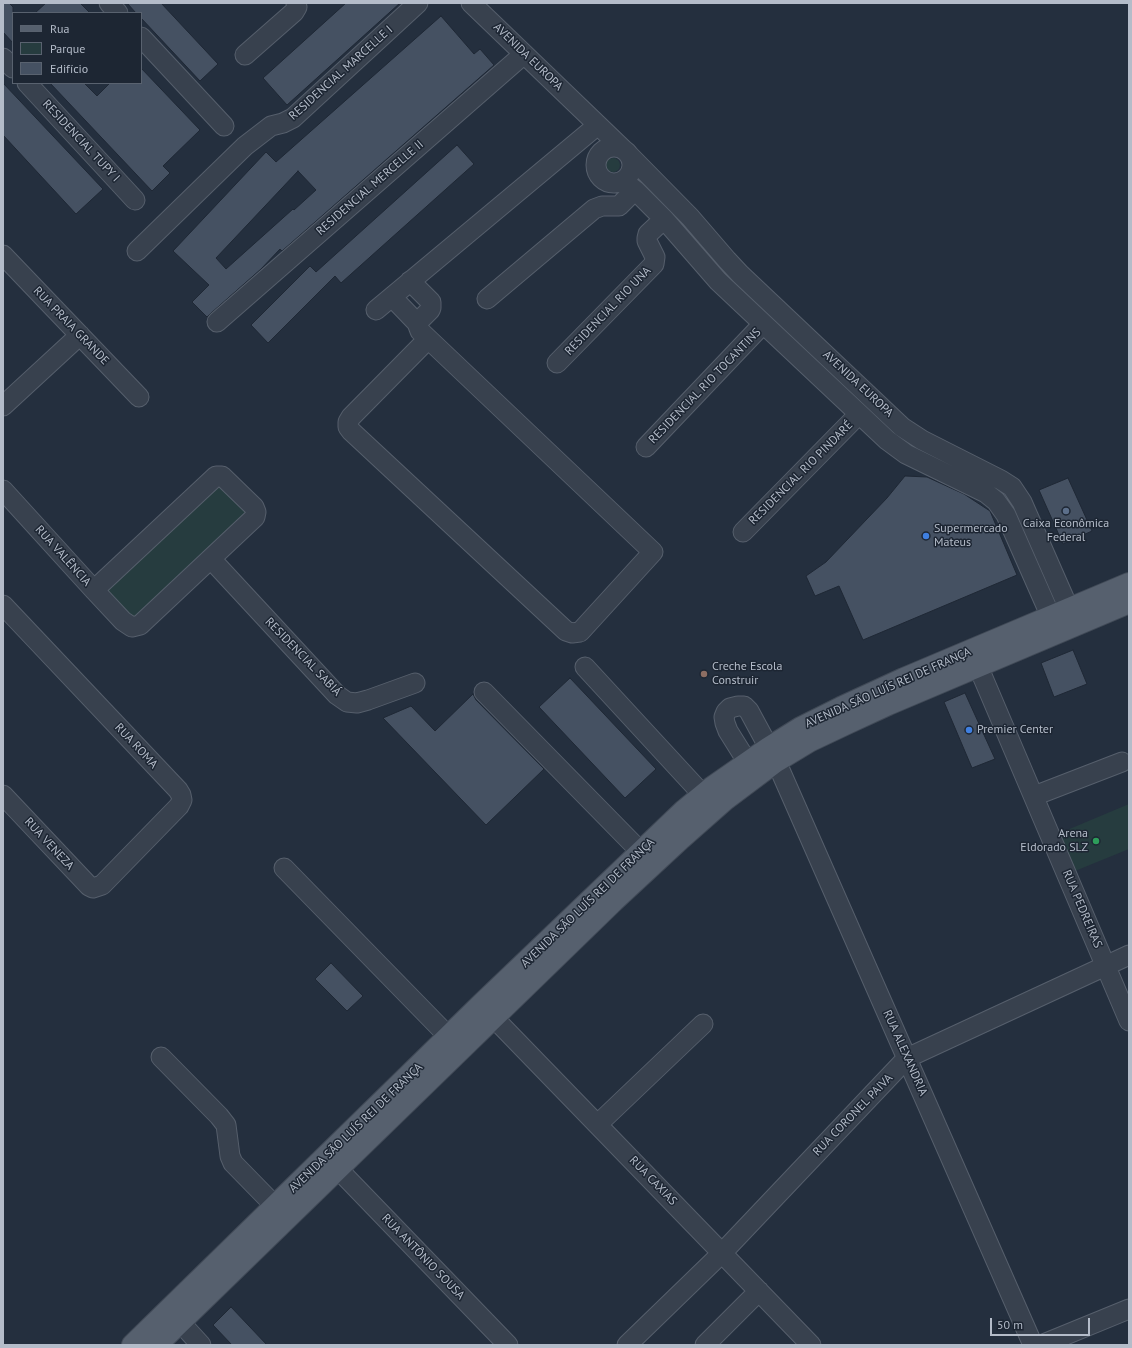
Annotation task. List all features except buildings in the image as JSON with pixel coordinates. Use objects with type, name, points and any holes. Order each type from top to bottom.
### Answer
[{"type":"main road","name":"AVENIDA SÃO LUÍS REI DE FRANÇA","points":[[133,1345],[449,1037],[684,811],[703,795],[748,763],[809,741],[894,701],[978,666],[1057,623],[1074,607],[1129,584]]},
{"type":"main road","name":"AVENIDA SÃO LUÍS REI DE FRANÇA","points":[[156,1345],[613,901],[801,728],[874,692],[1057,623],[1129,602]]},
{"type":"street","points":[[109,3],[117,12]]},
{"type":"street","points":[[245,55],[294,12],[297,7],[296,3]]},
{"type":"street","name":"RESIDENCIAL MARCELLE I","points":[[137,251],[245,146],[271,126],[293,118],[418,3]]},
{"type":"street","name":"AVENIDA EUROPA","points":[[471,3],[585,112],[597,128],[627,153],[690,217],[740,274],[902,427],[922,440],[1012,487],[1022,502],[1067,604],[1074,607]]},
{"type":"street","points":[[142,38],[224,126]]},
{"type":"street","name":"RESIDENCIAL MERCELLE II","points":[[216,322],[524,54]]},
{"type":"street","points":[[3,58],[12,67]]},
{"type":"street","name":"RESIDENCIAL TUPY I","points":[[28,84],[135,200]]},
{"type":"street","points":[[376,310],[597,128]]},
{"type":"street","name":"AVENIDA EUROPA","points":[[597,128],[600,177],[610,183],[629,186],[664,219],[711,274],[896,447],[992,497],[1003,510],[1057,623]]},
{"type":"street","points":[[487,299],[594,209],[602,206],[619,206],[629,186],[632,166],[627,153],[619,148],[613,147],[599,158],[570,149]]},
{"type":"street","name":"RESIDENCIAL RIO UNA","points":[[557,363],[654,264],[655,257],[647,238],[648,234],[664,219]]},
{"type":"street","name":"RUA PRAIA GRANDE","points":[[3,255],[139,397]]},
{"type":"street","points":[[410,281],[431,302],[430,310],[417,322]]},
{"type":"street","points":[[392,297],[417,322],[420,330],[428,339],[653,552],[580,632],[572,633],[566,631],[348,427],[348,422],[351,417],[428,339]]},
{"type":"street","name":"RESIDENCIAL RIO TOCANTINS","points":[[646,447],[763,324]]},
{"type":"street","points":[[3,406],[80,335]]},
{"type":"street","name":"RESIDENCIAL RIO PINDARÉ","points":[[743,532],[859,414]]},
{"type":"street","points":[[963,482],[971,465]]},
{"type":"street","points":[[94,590],[216,476],[222,476],[254,507],[256,512],[255,517],[211,559]]},
{"type":"street","name":"RUA VALÊNCIA","points":[[3,490],[123,621],[132,626],[140,625],[211,559]]},
{"type":"street","name":"RESIDENCIAL SABIÁ","points":[[211,559],[337,695],[347,702],[357,703],[368,700],[415,683]]},
{"type":"street","name":"RUA ROMA","points":[[3,605],[178,790],[181,795],[182,800],[178,806],[102,885],[97,887]]},
{"type":"street","name":"RUA PEDREIRAS","points":[[978,666],[1040,794],[1105,965],[1129,1021]]},
{"type":"street","points":[[585,667],[703,795]]},
{"type":"street","points":[[484,692],[641,852]]},
{"type":"street","name":"RUA ALEXANDRIA","points":[[748,763],[728,731],[725,723],[724,717],[730,708],[744,706],[749,711],[773,755],[1033,1345]]},
{"type":"street","points":[[1040,794],[1122,762]]},
{"type":"street","name":"RUA VENEZA","points":[[3,796],[89,886],[93,888],[97,887]]},
{"type":"street","points":[[284,868],[449,1037]]},
{"type":"street","name":"RUA CORONEL PAIVA","points":[[627,1345],[722,1253],[907,1058],[1129,955]]},
{"type":"street","name":"RUA CAXIAS","points":[[494,1018],[602,1120],[722,1253],[811,1345]]},
{"type":"street","points":[[602,1120],[703,1024]]},
{"type":"street","points":[[161,1057],[226,1125],[230,1156],[233,1163],[276,1207]]},
{"type":"street","name":"RUA ANTÔNIO SOUSA","points":[[338,1169],[508,1345]]},
{"type":"street","points":[[705,1345],[759,1291]]},
{"type":"street","points":[[1041,1345],[1129,1309]]},
{"type":"street","points":[[180,1322],[201,1345]]},
{"type":"green space","points":[[610,158],[616,158],[620,162],[620,168],[616,172],[610,172],[606,168],[606,162]]},
{"type":"green space","points":[[215,482],[247,512],[134,619],[104,590]]},
{"type":"green space","name":"Arena Eldorado SLZ","points":[[1129,804],[1129,849],[1075,871],[1060,833]]},
{"type":"place","name":"Caixa Econômica Federal","points":[[1066,511]]},
{"type":"place","name":"Supermercado Mateus","points":[[926,536]]},
{"type":"place","name":"Creche Escola Construir","points":[[704,674]]},
{"type":"place","name":"Premier Center","points":[[969,730]]},
{"type":"place","name":"Arena Eldorado SLZ","points":[[1096,841]]}]
